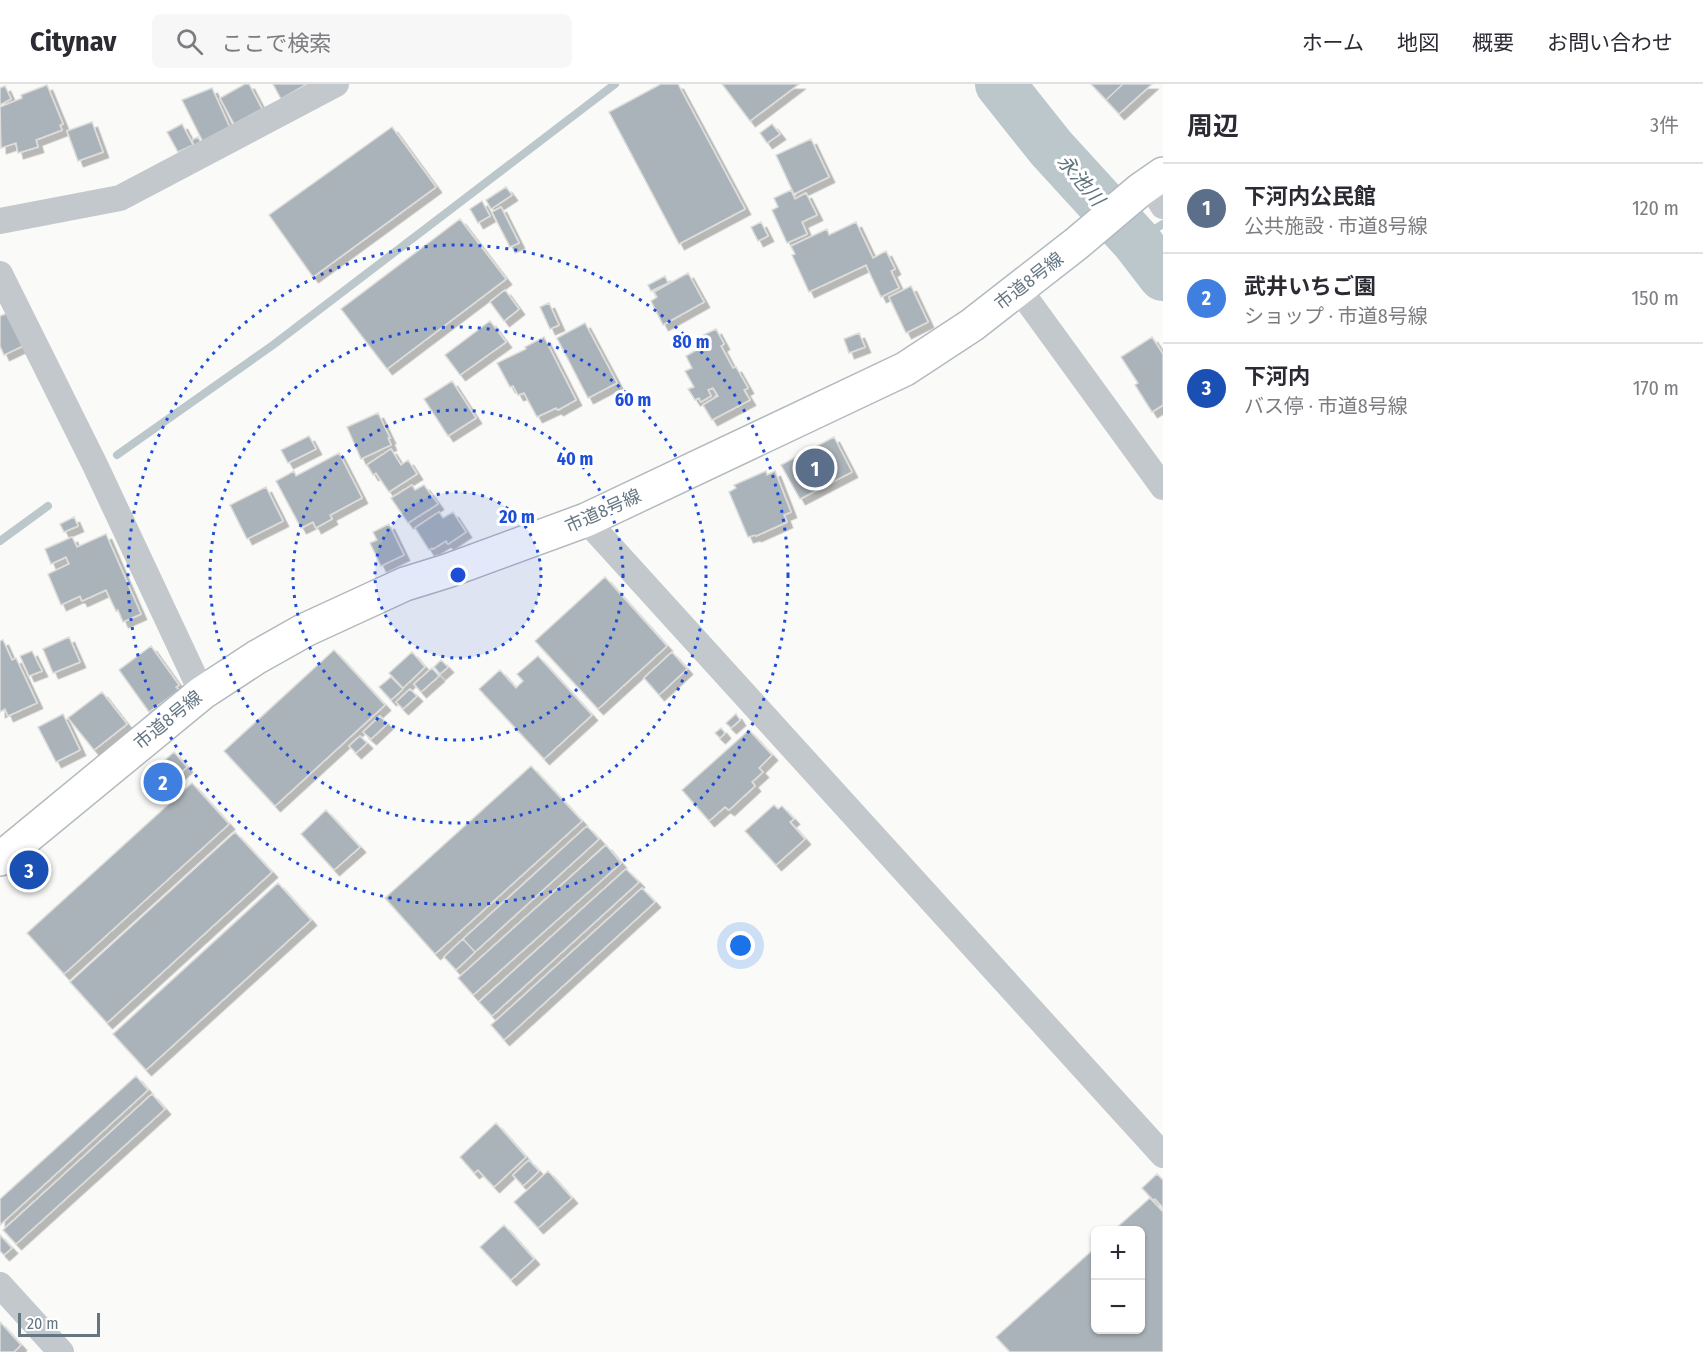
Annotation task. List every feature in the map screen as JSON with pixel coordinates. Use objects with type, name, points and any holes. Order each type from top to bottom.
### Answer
[{"type":"street","points":[[0,221],[120,198],[336,84]]},
{"type":"street","name":"市道8号線","points":[[0,859],[201,693],[257,657],[305,630],[405,584],[586,520],[904,369],[972,325],[1086,235],[1154,188]]},
{"type":"street","points":[[0,274],[111,500],[201,693]]},
{"type":"street","points":[[1019,289],[1163,487]]},
{"type":"street","points":[[586,520],[1163,1155]]},
{"type":"street","points":[[0,1285],[61,1352]]},
{"type":"building","points":[[249,84],[262,109],[234,124],[220,98]]},
{"type":"building","points":[[273,84],[307,84],[281,99]]},
{"type":"building","points":[[661,84],[678,84],[745,209],[679,244],[609,112]]},
{"type":"building","points":[[722,84],[799,84],[750,121]]},
{"type":"building","points":[[1091,84],[1123,84],[1106,100]]},
{"type":"building","points":[[1123,84],[1152,84],[1119,114],[1106,100]]},
{"type":"building","points":[[47,85],[63,124],[60,125],[62,130],[36,140],[38,147],[18,153],[16,143],[1,148],[0,107],[22,98],[21,95]]},
{"type":"building","points":[[5,86],[11,99],[0,105],[0,88]]},
{"type":"building","points":[[212,88],[231,130],[203,142],[182,100]]},
{"type":"building","points":[[92,122],[103,152],[78,161],[67,131]]},
{"type":"building","points":[[182,124],[193,145],[178,152],[167,132]]},
{"type":"building","points":[[772,124],[780,134],[767,143],[760,133]]},
{"type":"building","points":[[392,127],[436,187],[313,277],[269,215]]},
{"type":"building","points":[[198,137],[201,143],[194,146],[192,140]]},
{"type":"building","points":[[811,139],[829,177],[794,194],[776,155]]},
{"type":"building","points":[[506,187],[512,195],[491,209],[486,200]]},
{"type":"building","points":[[791,190],[795,199],[806,193],[817,215],[802,222],[807,234],[787,243],[772,210],[778,207],[774,198]]},
{"type":"building","points":[[482,201],[490,216],[478,223],[470,209]]},
{"type":"building","points":[[501,207],[519,243],[510,247],[492,212]]},
{"type":"building","points":[[460,219],[506,279],[387,369],[341,309]]},
{"type":"building","points":[[761,222],[768,236],[758,241],[751,227]]},
{"type":"building","points":[[856,222],[873,258],[886,251],[895,269],[891,271],[899,288],[881,297],[866,265],[809,292],[792,255],[795,254],[791,246],[827,229],[829,235]]},
{"type":"building","points":[[688,273],[704,302],[663,325],[651,301],[657,297],[654,292]]},
{"type":"building","points":[[665,276],[668,283],[651,291],[648,285]]},
{"type":"building","points":[[911,286],[928,322],[906,333],[889,297]]},
{"type":"building","points":[[505,290],[519,309],[504,321],[490,302]]},
{"type":"building","points":[[549,303],[559,325],[550,329],[540,307]]},
{"type":"building","points":[[8,313],[23,346],[4,355],[0,346],[0,316]]},
{"type":"building","points":[[490,321],[506,342],[460,375],[445,355]]},
{"type":"building","points":[[585,323],[617,383],[588,398],[557,338]]},
{"type":"building","points":[[716,329],[724,344],[721,346],[733,368],[736,367],[748,388],[744,390],[750,400],[712,420],[703,405],[718,396],[713,388],[708,390],[711,396],[701,402],[699,398],[695,400],[688,389],[694,387],[685,371],[692,368],[686,356],[702,347],[697,338]]},
{"type":"building","points":[[859,333],[865,347],[849,353],[844,339]]},
{"type":"building","points":[[544,337],[576,400],[558,410],[556,408],[537,417],[524,393],[518,395],[513,386],[510,387],[497,363]]},
{"type":"building","points":[[1152,337],[1163,354],[1163,405],[1152,412],[1135,385],[1138,383],[1121,357]]},
{"type":"building","points":[[452,381],[476,418],[448,436],[424,399]]},
{"type":"building","points":[[378,413],[391,445],[361,459],[347,427]]},
{"type":"building","points":[[309,436],[316,449],[288,463],[281,450]]},
{"type":"building","points":[[834,437],[852,472],[800,499],[781,465]]},
{"type":"building","points":[[391,449],[401,465],[408,460],[417,474],[389,492],[376,473],[373,475],[367,465]]},
{"type":"building","points":[[339,453],[362,498],[330,515],[332,519],[316,528],[313,522],[301,528],[276,481],[294,471],[296,476]]},
{"type":"building","points":[[766,471],[767,475],[775,471],[791,512],[784,515],[787,522],[756,536],[748,537],[729,492],[736,488],[734,485]]},
{"type":"building","points":[[412,485],[415,490],[424,485],[438,504],[408,523],[391,498]]},
{"type":"building","points":[[266,487],[283,521],[247,539],[230,505]]},
{"type":"building","points":[[439,512],[443,518],[453,512],[466,532],[448,544],[446,541],[429,550],[415,528]]},
{"type":"building","points":[[74,517],[78,526],[64,532],[60,524]]},
{"type":"building","points":[[389,524],[404,555],[381,566],[370,543],[377,540],[373,532]]},
{"type":"building","points":[[106,534],[141,614],[123,622],[106,590],[82,601],[80,596],[61,605],[48,574],[69,564],[66,557],[51,564],[45,549],[72,537],[77,547]]},
{"type":"building","points":[[605,577],[667,646],[598,709],[535,641]]},
{"type":"building","points":[[69,637],[80,662],[53,673],[43,649]]},
{"type":"building","points":[[3,640],[12,660],[16,658],[37,703],[8,716],[5,709],[0,712],[0,641]]},
{"type":"building","points":[[151,646],[179,685],[176,687],[179,690],[149,712],[119,670]]},
{"type":"building","points":[[334,650],[385,705],[275,806],[224,751]]},
{"type":"building","points":[[32,651],[42,671],[29,676],[20,656]]},
{"type":"building","points":[[412,652],[425,667],[403,688],[389,673]]},
{"type":"building","points":[[672,652],[687,669],[659,695],[644,678]]},
{"type":"building","points":[[538,656],[592,715],[544,759],[479,689],[500,670],[516,688],[523,681],[517,674]]},
{"type":"building","points":[[441,660],[448,667],[440,674],[434,667]]},
{"type":"building","points":[[432,668],[439,676],[421,692],[414,684]]},
{"type":"building","points":[[391,677],[403,689],[391,700],[379,687]]},
{"type":"building","points":[[410,689],[417,696],[403,709],[396,702]]},
{"type":"building","points":[[102,692],[127,724],[94,750],[68,718]]},
{"type":"building","points":[[63,714],[80,750],[56,762],[38,727]]},
{"type":"building","points":[[736,714],[740,720],[731,728],[726,723]]},
{"type":"building","points":[[380,716],[387,724],[371,739],[363,732]]},
{"type":"building","points":[[721,728],[725,733],[720,738],[715,733]]},
{"type":"building","points":[[749,730],[772,755],[759,768],[763,772],[752,782],[755,786],[729,810],[725,807],[709,821],[682,790]]},
{"type":"building","points":[[360,736],[367,743],[356,753],[349,746]]},
{"type":"building","points":[[174,752],[187,767],[159,792],[146,777]]},
{"type":"building","points":[[531,766],[582,821],[435,954],[385,898]]},
{"type":"building","points":[[192,783],[229,824],[64,974],[27,933]]},
{"type":"building","points":[[774,805],[778,809],[782,806],[794,819],[790,822],[805,839],[776,865],[745,831]]},
{"type":"building","points":[[326,810],[360,847],[334,870],[301,834]]},
{"type":"building","points":[[587,826],[599,839],[475,952],[463,939]]},
{"type":"building","points":[[235,832],[272,872],[107,1023],[70,982]]},
{"type":"building","points":[[606,845],[621,863],[473,995],[458,978]]},
{"type":"building","points":[[626,869],[639,882],[492,1016],[479,1002]]},
{"type":"building","points":[[278,883],[311,920],[146,1070],[113,1034]]},
{"type":"building","points":[[642,888],[655,902],[504,1040],[491,1025]]},
{"type":"building","points":[[463,939],[475,952],[456,970],[444,957]]},
{"type":"building","points":[[136,1076],[148,1090],[0,1225],[0,1199]]},
{"type":"building","points":[[152,1094],[165,1109],[16,1244],[3,1230]]},
{"type":"building","points":[[496,1123],[526,1157],[494,1187],[478,1170],[474,1173],[460,1157]]},
{"type":"building","points":[[529,1160],[539,1171],[523,1186],[513,1175]]},
{"type":"building","points":[[548,1171],[572,1198],[538,1228],[514,1202]]},
{"type":"building","points":[[1157,1174],[1163,1180],[1163,1208],[1142,1188]]},
{"type":"building","points":[[1150,1198],[1163,1212],[1163,1352],[1010,1352],[996,1337],[1091,1252],[1091,1334],[1145,1334],[1145,1226],[1118,1226]]},
{"type":"building","points":[[504,1225],[534,1259],[511,1280],[480,1247]]},
{"type":"building","points":[[0,1235],[12,1248],[4,1255],[0,1251]]},
{"type":"building","points":[[0,1322],[21,1345],[14,1352],[0,1352]]},
{"type":"waterway","points":[[117,455],[273,345],[615,84]]},
{"type":"waterway","name":"永池川","points":[[1000,84],[1051,148],[1136,241],[1163,276]]},
{"type":"waterway","points":[[1136,241],[1163,224]]},
{"type":"waterway","points":[[0,541],[48,506]]},
{"type":"place","name":"下河内公民館","points":[[815,468]]},
{"type":"place","name":"武井いちご園","points":[[163,782]]},
{"type":"place","name":"下河内","points":[[29,870]]}]
